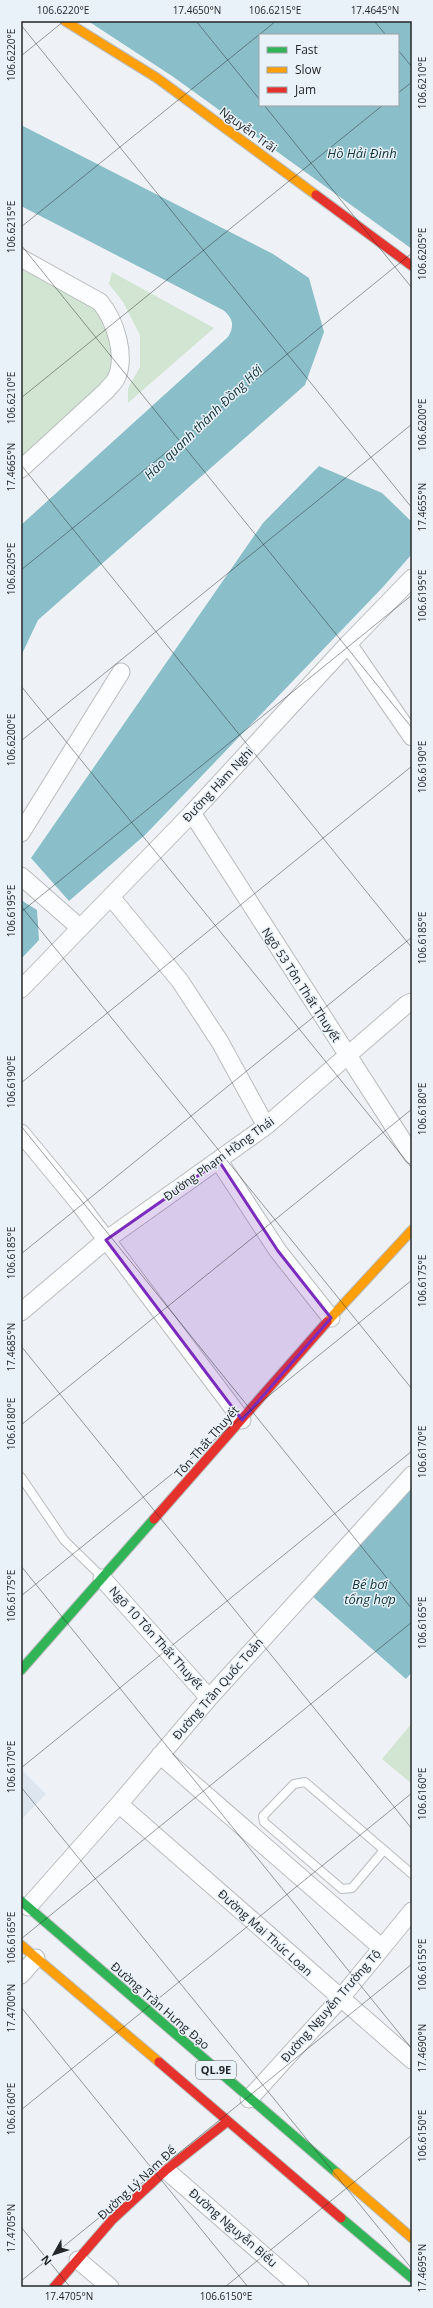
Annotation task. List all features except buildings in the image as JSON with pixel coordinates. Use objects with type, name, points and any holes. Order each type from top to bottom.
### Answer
[{"type":"street","name":"Nguyễn Trãi","points":[[65,21],[157,78],[412,266]]},
{"type":"street","points":[[21,258],[100,302],[109,313],[120,348],[120,364],[116,379],[106,391],[21,469]]},
{"type":"street","name":"Đường Hàm Nghi","points":[[21,989],[79,927],[111,897],[192,813],[348,644],[412,578]]},
{"type":"street","points":[[348,644],[412,737]]},
{"type":"street","points":[[21,833],[121,672]]},
{"type":"street","name":"Ngõ 53 Tôn Thất Thuyết","points":[[192,813],[412,1155]]},
{"type":"street","points":[[21,876],[79,927]]},
{"type":"street","points":[[111,897],[180,981],[220,1042],[266,1126]]},
{"type":"street","name":"Đường Phạm Hồng Thái","points":[[21,1312],[106,1240],[219,1161],[266,1126],[406,1004],[412,1002]]},
{"type":"street","points":[[21,1133],[74,1196],[242,1420]]},
{"type":"street","points":[[219,1161],[278,1251],[331,1318]]},
{"type":"street","name":"Tôn Thất Thuyết","points":[[21,1670],[331,1318],[412,1230]]},
{"type":"street","name":"Đường Trần Quốc Toản","points":[[25,1904],[120,1804],[209,1698],[412,1474]]},
{"type":"street","name":"Ngõ 10 Tôn Thất Thuyết","points":[[102,1578],[209,1698]]},
{"type":"street","points":[[160,1755],[382,1948]]},
{"type":"street","name":"Đường Mai Thúc Loan","points":[[120,1804],[340,1999],[412,2060]]},
{"type":"street","name":"Đường Trần Hưng Đạo","points":[[25,1904],[247,2102],[412,2238]]},
{"type":"street","name":"Đường Nguyễn Trường Tộ","points":[[247,2102],[340,1999],[411,1914]]},
{"type":"street","name":"QL.9E","points":[[21,1944],[231,2119],[412,2278]]},
{"type":"street","points":[[21,1975],[36,1958]]},
{"type":"street","name":"Đường Lý Nam Đế","points":[[54,2287],[112,2220],[166,2170],[231,2119]]},
{"type":"street","name":"Đường Nguyễn Biểu","points":[[166,2170],[300,2287]]},
{"type":"street","points":[[78,2260],[110,2287]]},
{"type":"lane","points":[[21,1477],[64,1540],[102,1578]]},
{"type":"lane","points":[[384,1850],[352,1888],[342,1889],[264,1822],[263,1816],[294,1784],[305,1782],[412,1874]]},
{"type":"highlighted area","points":[[219,1161],[278,1251],[331,1318],[242,1420],[106,1240]]},
{"type":"shaded area","points":[[21,1769],[46,1794],[21,1820]]},
{"type":"green space","points":[[21,266],[79,297],[99,313],[105,321],[110,333],[113,372],[21,465]]},
{"type":"green space","points":[[112,272],[214,328],[128,403],[128,388],[140,367],[140,335],[123,302],[109,284]]},
{"type":"green space","points":[[412,1723],[412,1784],[382,1759]]},
{"type":"water","name":"Hồ Hải Đình","points":[[88,21],[412,21],[412,249],[172,76]]},
{"type":"water","name":"Hào quanh thành Đồng Hới","points":[[21,125],[273,254],[309,278],[324,332],[305,385],[38,620],[21,656],[21,525],[228,337],[232,329],[232,322],[223,310],[21,206]]},
{"type":"water","points":[[319,466],[382,493],[412,522],[412,554],[382,588],[145,835],[69,901],[31,858],[263,523]]},
{"type":"water","points":[[21,900],[37,910],[39,940],[21,959]]},
{"type":"water","name":"Bể bơi tổng hợp","points":[[412,1481],[412,1672],[406,1679],[311,1595]]},
{"type":"traffic: fast","points":[[21,1670],[154,1519]]},
{"type":"traffic: fast","points":[[21,1901],[337,2173]]},
{"type":"traffic: fast","points":[[341,2218],[412,2278]]},
{"type":"traffic: slow","points":[[65,21],[157,78],[316,195]]},
{"type":"traffic: slow","points":[[327,1322],[412,1230]]},
{"type":"traffic: slow","points":[[21,1945],[159,2062]]},
{"type":"traffic: slow","points":[[337,2173],[412,2238]]},
{"type":"traffic: jam","points":[[316,195],[412,266]]},
{"type":"traffic: jam","points":[[154,1519],[327,1322]]},
{"type":"traffic: jam","points":[[159,2062],[341,2218]]},
{"type":"traffic: jam","points":[[54,2287],[112,2220],[166,2170],[228,2121]]}]
